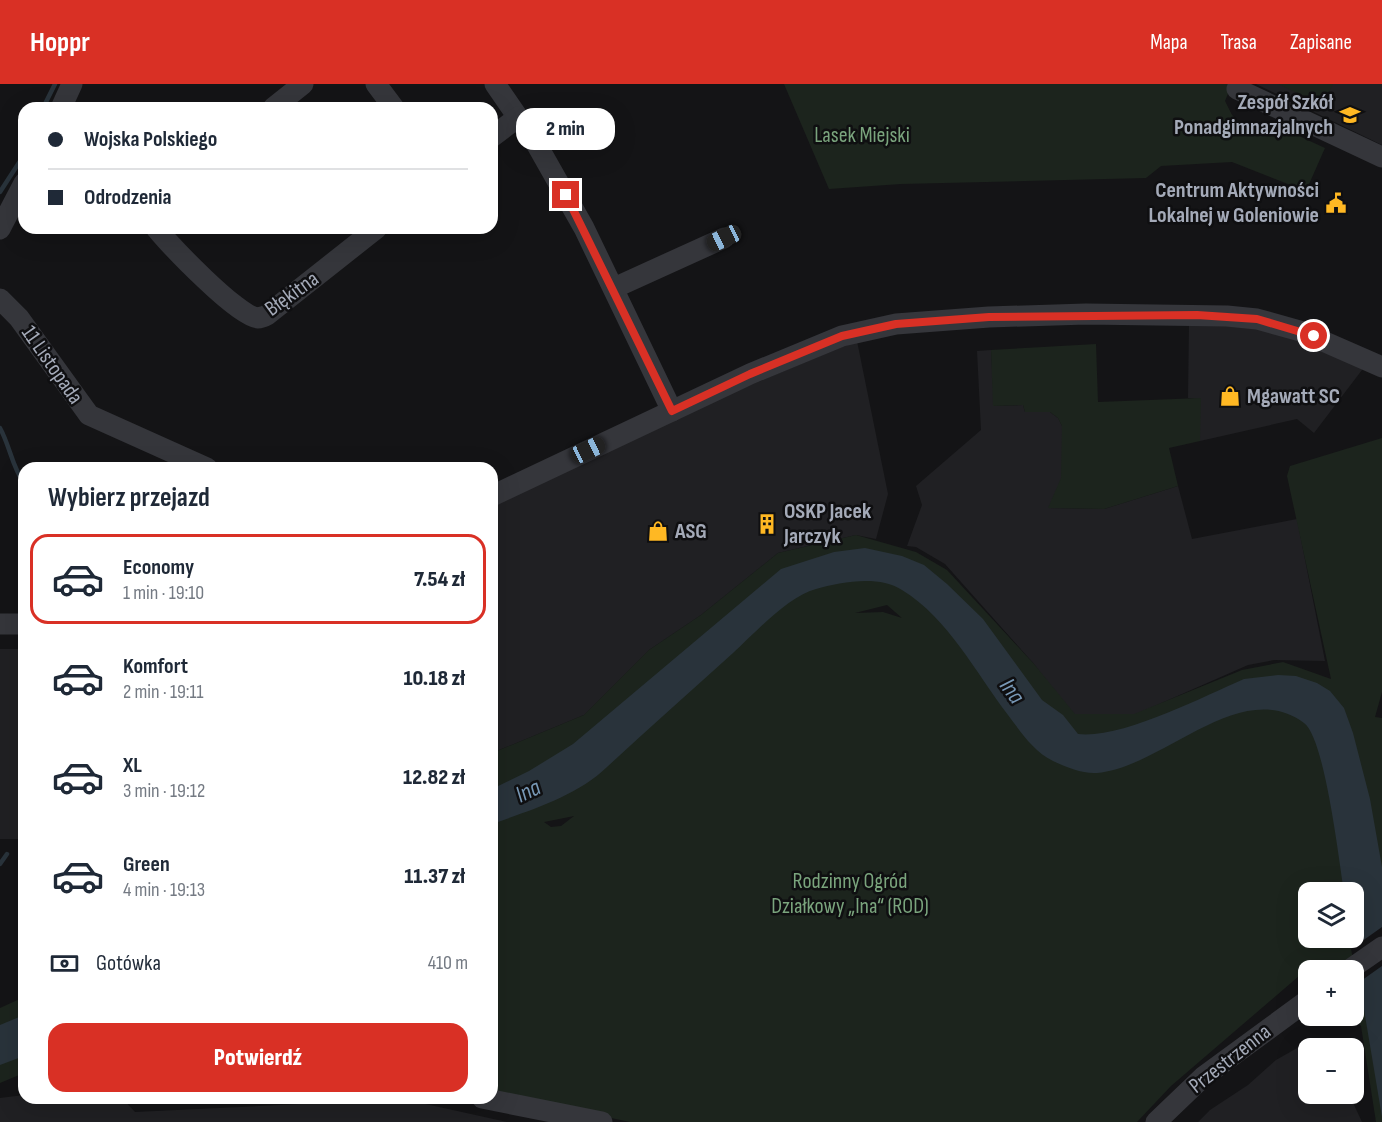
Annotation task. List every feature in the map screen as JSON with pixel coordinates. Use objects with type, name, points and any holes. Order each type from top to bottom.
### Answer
[{"type":"street","points":[[64,102],[72,84]]},
{"type":"street","points":[[280,102],[303,84]]},
{"type":"street","points":[[376,84],[390,102]]},
{"type":"street","points":[[495,84],[519,117],[562,188],[614,288],[672,411]]},
{"type":"street","points":[[1237,89],[1382,157]]},
{"type":"street","points":[[498,133],[519,117]]},
{"type":"street","points":[[0,230],[18,195]]},
{"type":"street","name":"Błękitna","points":[[162,234],[212,285],[250,316],[258,318],[267,315],[369,234]]},
{"type":"street","points":[[614,288],[724,238]]},
{"type":"street","name":"11 Listopada","points":[[0,299],[19,318],[72,395],[89,415],[194,462]]},
{"type":"street","points":[[498,493],[750,374],[842,336],[896,324],[927,320],[1086,315],[1227,315],[1257,319],[1293,328],[1382,367]]},
{"type":"street","points":[[0,624],[18,624]]},
{"type":"street","points":[[1363,960],[1382,947]]},
{"type":"street","name":"Przestrzenna","points":[[1156,1122],[1203,1077],[1298,1007]]},
{"type":"street","points":[[498,1101],[602,1122]]},
{"type":"shaded area","name":"Zespół Szkół Ponadgimnazjalnych","points":[[1256,84],[1382,84],[1382,145]]},
{"type":"shaded area","points":[[1189,323],[1259,328],[1289,335],[1365,366],[1314,433],[1297,419],[1200,441],[1200,399],[1188,398]]},
{"type":"shaded area","points":[[857,341],[888,494],[876,539],[856,535],[778,553],[701,615],[649,650],[584,715],[498,751],[498,502],[719,398]]},
{"type":"shaded area","points":[[991,350],[994,406],[1023,405],[1025,412],[1050,412],[1058,418],[1062,426],[1062,478],[1049,508],[1104,509],[1178,486],[1192,539],[1297,519],[1325,661],[1274,660],[1248,665],[1132,716],[1103,722],[1071,713],[1034,664],[945,564],[916,547],[907,546],[922,505],[916,486],[981,430],[977,351]]},
{"type":"shaded area","points":[[0,649],[18,649],[18,839],[0,839]]},
{"type":"shaded area","points":[[1298,1048],[1298,1104],[1354,1104],[1362,1122],[1198,1122],[1210,1110],[1248,1085],[1276,1060]]},
{"type":"shaded area","points":[[18,1096],[18,1104],[128,1104],[135,1112],[300,1104],[426,1104],[507,1122],[0,1122],[0,1098]]},
{"type":"green space","name":"Lasek Miejski","points":[[784,84],[1232,84],[1225,101],[1232,115],[1254,135],[1264,131],[1266,121],[1325,148],[1306,191],[1232,162],[1161,166],[1146,178],[901,184],[829,189]]},
{"type":"green space","points":[[1278,84],[1333,84],[1323,105]]},
{"type":"green space","points":[[1096,344],[1098,402],[1201,398],[1200,441],[1169,448],[1178,486],[1104,509],[1048,508],[1061,478],[1062,426],[1058,418],[1050,412],[1025,412],[1023,405],[993,406],[991,350]]},
{"type":"green space","name":"Rodzinny Ogród Działkowy „Ina“ (ROD)","points":[[1382,438],[1382,692],[1375,717],[1382,718],[1382,1122],[1376,1122],[1361,1026],[1364,1026],[1364,960],[1298,960],[1298,977],[1171,1086],[1137,1122],[630,1122],[498,1094],[498,751],[584,715],[649,650],[701,615],[778,553],[856,535],[916,552],[947,570],[1034,664],[1075,714],[1134,714],[1242,670],[1283,662],[1331,679],[1287,476],[1290,466]],"holes":[[[887,605],[902,618],[883,612],[855,613]],[[574,816],[561,826],[551,827],[544,822]]]},
{"type":"green space","points":[[18,1000],[18,1076],[0,1083],[0,1008]]},
{"type":"water","name":"Ina","points":[[865,548],[902,556],[924,565],[983,619],[1042,700],[1063,715],[1078,734],[1096,734],[1139,724],[1244,679],[1278,675],[1296,676],[1317,683],[1330,691],[1344,708],[1353,733],[1370,799],[1382,867],[1382,1117],[1364,1010],[1364,960],[1356,960],[1354,948],[1364,948],[1364,882],[1343,882],[1325,775],[1312,733],[1304,723],[1279,711],[1254,710],[1228,717],[1123,767],[1097,773],[1074,770],[1046,757],[1028,741],[960,647],[933,615],[918,602],[893,585],[871,581],[848,582],[805,593],[783,607],[607,767],[582,786],[553,801],[498,822],[498,786],[529,771],[573,744],[781,569],[834,552]]},
{"type":"water","points":[[18,1018],[18,1058],[0,1065],[0,1025]]},
{"type":"pier","points":[[1382,927],[1382,966],[1364,979],[1364,960],[1353,960],[1351,949],[1364,948],[1364,940]]},
{"type":"waterway","points":[[46,102],[55,84]]},
{"type":"waterway","points":[[0,192],[18,164]]},
{"type":"waterway","points":[[0,428],[18,472]]},
{"type":"waterway","points":[[0,864],[7,854]]},
{"type":"place","name":"Zespół Szkół Ponadgimnazjalnych","points":[[1350,115]]},
{"type":"place","name":"Centrum Aktywności Lokalnej w Goleniowie","points":[[1336,203]]},
{"type":"place","name":"Mgawatt SC","points":[[1230,396]]},
{"type":"place","name":"OSKP Jacek Jarczyk","points":[[767,524]]},
{"type":"place","name":"ASG","points":[[658,531]]},
{"type":"route","points":[[566,195],[614,288],[672,411],[750,374],[842,336],[896,324],[927,320],[1086,315],[1227,315],[1257,319],[1314,336]]}]
